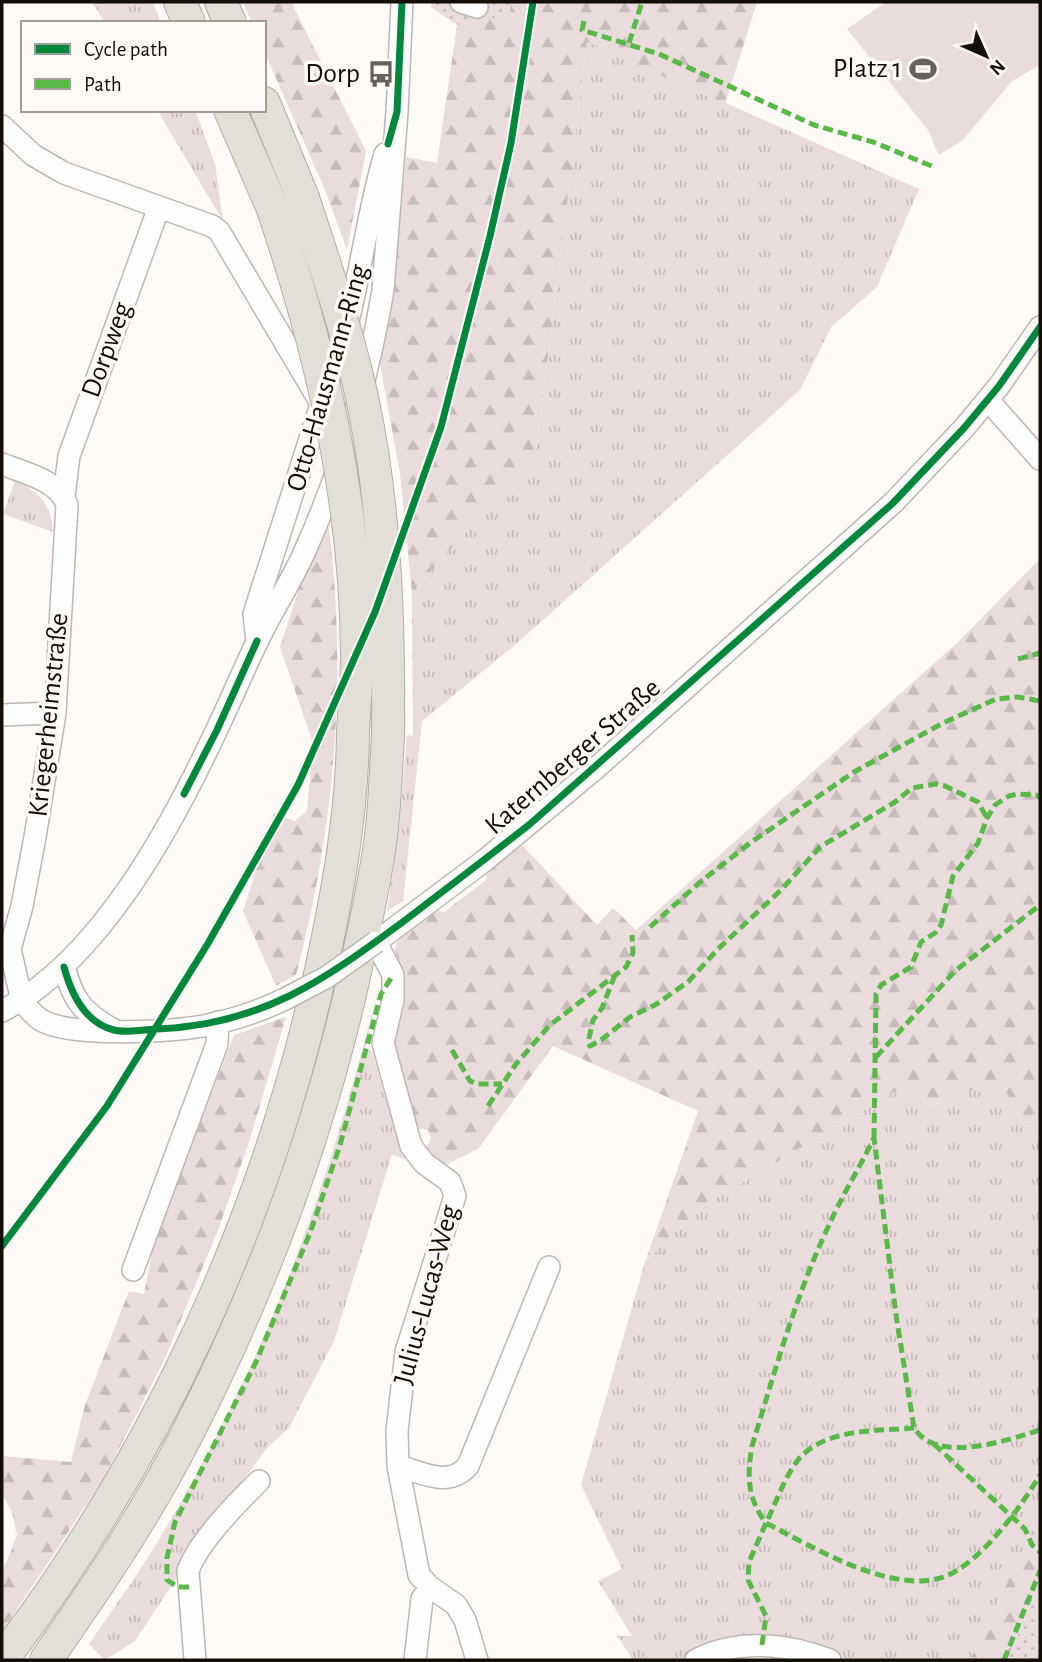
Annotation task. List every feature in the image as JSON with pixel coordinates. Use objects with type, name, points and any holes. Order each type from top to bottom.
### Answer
[{"type":"highway","points":[[180,2],[189,21]]},
{"type":"highway","points":[[220,2],[229,21]]},
{"type":"highway","points":[[46,1660],[139,1519],[185,1438],[251,1299],[289,1201],[327,1086],[366,922],[381,836],[388,736],[387,592],[372,454],[363,403],[339,307],[303,198],[266,108]]},
{"type":"highway","points":[[2,1660],[60,1580],[152,1430],[234,1252],[271,1152],[310,1019],[342,860],[352,779],[357,656],[342,473],[322,370],[300,288],[273,209],[231,112]]},
{"type":"street","name":"Otto-Hausmann-Ring","points":[[64,967],[112,910],[151,852],[217,730],[257,641],[303,554],[348,433],[379,316],[383,290],[397,112],[402,2]]},
{"type":"street","name":"Otto-Hausmann-Ring","points":[[257,641],[254,614],[349,317],[361,270],[376,184],[397,112]]},
{"type":"street","points":[[2,126],[33,155],[64,173],[212,226],[223,235],[322,405]]},
{"type":"street","name":"Dorpweg","points":[[64,496],[69,456],[159,207]]},
{"type":"street","name":"Katernberger Straße","points":[[22,1001],[34,1014],[48,1023],[82,1030],[178,1028],[218,1022],[259,1010],[327,977],[530,824],[893,503],[988,400],[1040,327]]},
{"type":"street","points":[[988,400],[1040,459]]},
{"type":"street","points":[[2,464],[42,480],[64,496]]},
{"type":"street","name":"Kriegerheimstraße","points":[[22,1001],[10,949],[22,906],[55,713],[67,505],[64,496]]},
{"type":"street","points":[[2,715],[55,713]]},
{"type":"street","name":"Julius-Lucas-Weg","points":[[376,942],[393,975],[392,1006],[383,1037],[385,1055],[411,1146],[424,1163],[450,1182],[454,1196],[406,1352],[397,1431],[398,1466],[419,1574],[430,1587],[456,1605],[465,1620],[477,1660]]},
{"type":"street","points":[[2,1011],[22,1001],[64,967],[80,1005],[97,1021],[114,1030]]},
{"type":"street","points":[[133,1270],[216,1044],[218,1022]]},
{"type":"street","points":[[398,1466],[448,1479],[458,1476],[468,1466],[549,1268]]},
{"type":"street","points":[[195,1660],[188,1571],[192,1559],[237,1503],[259,1481]]},
{"type":"street","points":[[415,1660],[422,1599],[430,1587]]},
{"type":"street","points":[[696,1660],[709,1653],[762,1644],[807,1651],[831,1660]]},
{"type":"green space","points":[[92,2],[153,2],[160,21],[104,21]]},
{"type":"green space","points":[[243,2],[291,2],[366,151],[347,250],[325,190],[266,56],[266,21],[251,21]]},
{"type":"green space","points":[[432,2],[511,2],[510,15],[457,25],[431,7]]},
{"type":"green space","points":[[511,2],[757,2],[725,104],[587,42],[536,452],[412,593],[400,473],[379,359],[395,267],[406,157],[437,163],[457,25],[509,15]]},
{"type":"green space","points":[[886,2],[1040,2],[1040,65],[1012,81],[962,141],[939,155],[928,130],[847,29]]},
{"type":"green space","points":[[587,41],[919,189],[877,287],[831,327],[800,390],[515,645],[422,721],[403,901],[387,911],[399,829],[407,735],[413,736],[412,593],[536,452]]},
{"type":"green space","points":[[158,112],[196,112],[215,164],[223,221]]},
{"type":"green space","points":[[15,481],[31,489],[43,500],[50,514],[53,532],[3,514]]},
{"type":"green space","points":[[326,507],[337,625],[335,743],[329,802],[310,918],[296,975],[276,986],[243,911],[274,813],[295,821],[307,811],[313,743],[280,647]]},
{"type":"green space","points":[[1040,559],[1040,1134],[1021,1122],[1000,1080],[922,1109],[905,1086],[701,1207],[645,1262],[698,1111],[553,1046],[478,1149],[445,1165],[430,1154],[427,1146],[431,1138],[428,1130],[417,1128],[393,1045],[405,987],[395,949],[404,933],[435,910],[444,912],[486,880],[487,873],[522,845],[597,925],[613,908],[636,930],[958,642]]},
{"type":"green space","points":[[381,980],[365,1049],[372,1051],[399,1145],[406,1160],[392,1154],[334,1341],[289,1428],[267,1448],[184,1561],[183,1568],[135,1641],[105,1660],[89,1644],[143,1565],[187,1491],[227,1415],[273,1317],[325,1174],[355,1078]]},
{"type":"green space","points":[[286,1017],[250,1139],[218,1230],[165,1358],[104,1478],[2,1632],[2,1569],[17,1535],[12,1512],[2,1494],[2,1456],[71,1462],[85,1405],[129,1291],[144,1294],[153,1246],[234,1035]]},
{"type":"green space","points":[[1000,1080],[1021,1122],[1040,1134],[1040,1515],[970,1660],[849,1660],[816,1646],[747,1635],[698,1651],[687,1660],[633,1660],[617,1636],[632,1636],[598,1581],[622,1569],[581,1485],[645,1262],[701,1207],[905,1086],[923,1109]]},
{"type":"green space","points":[[1040,1515],[1040,1582],[1007,1660],[970,1660]]},
{"type":"green space","points":[[1040,1582],[1040,1660],[1007,1660]]},
{"type":"marked path","points":[[629,43],[642,2]]},
{"type":"marked path","points":[[584,21],[582,30],[659,54],[814,125],[873,142],[934,167]]},
{"type":"marked path","points":[[1018,659],[1040,653]]},
{"type":"marked path","points":[[650,927],[699,883],[750,843],[854,772],[943,723],[996,699],[1018,697],[1040,701]]},
{"type":"marked path","points":[[615,975],[602,1008],[593,1020],[588,1043],[590,1046],[630,1017],[655,1005],[688,982],[718,949],[781,890],[820,847],[895,802],[912,788],[936,784],[945,786],[978,802],[987,818]]},
{"type":"marked path","points":[[874,1138],[876,994],[881,985],[911,967],[921,942],[935,933],[941,925],[953,876],[978,843],[995,805],[1017,794],[1036,795],[1040,798]]},
{"type":"marked path","points":[[876,1057],[955,971],[1040,905]]},
{"type":"marked path","points":[[488,1106],[516,1064],[550,1025],[626,967],[633,953],[632,935]]},
{"type":"marked path","points":[[189,1587],[178,1587],[167,1580],[167,1558],[175,1522],[256,1362],[310,1233],[340,1145],[381,994],[393,975]]},
{"type":"marked path","points":[[452,1050],[470,1081],[477,1084],[502,1084]]},
{"type":"marked path","points":[[762,1645],[766,1616],[748,1580],[749,1562],[766,1523],[755,1505],[750,1486],[752,1446],[807,1277],[835,1212],[874,1138],[896,1315],[914,1428],[925,1439],[956,1448],[992,1444],[1040,1430]]},
{"type":"marked path","points":[[914,1428],[852,1433],[822,1442],[809,1450],[798,1460],[789,1475],[766,1523],[853,1566],[878,1575],[925,1581],[946,1576],[973,1559],[1011,1517],[1040,1475]]},
{"type":"marked path","points":[[934,1444],[1025,1529],[1032,1545],[1040,1552]]},
{"type":"marked path","points":[[1004,1660],[1040,1571]]},
{"type":"cycle path","points":[[388,144],[397,112],[402,2]]},
{"type":"cycle path","points":[[2,1246],[107,1106],[207,945],[298,785],[375,612],[441,427],[511,143],[533,2]]},
{"type":"cycle path","points":[[64,967],[75,997],[87,1014],[104,1026],[129,1031],[194,1026],[228,1019],[289,996],[346,963],[530,824],[893,503],[964,428],[999,386],[1040,327]]},
{"type":"cycle path","points":[[184,794],[217,730],[257,641]]},
{"type":"place","name":"Platz 1","points":[[923,69]]},
{"type":"place","name":"Dorp","points":[[381,74]]}]
